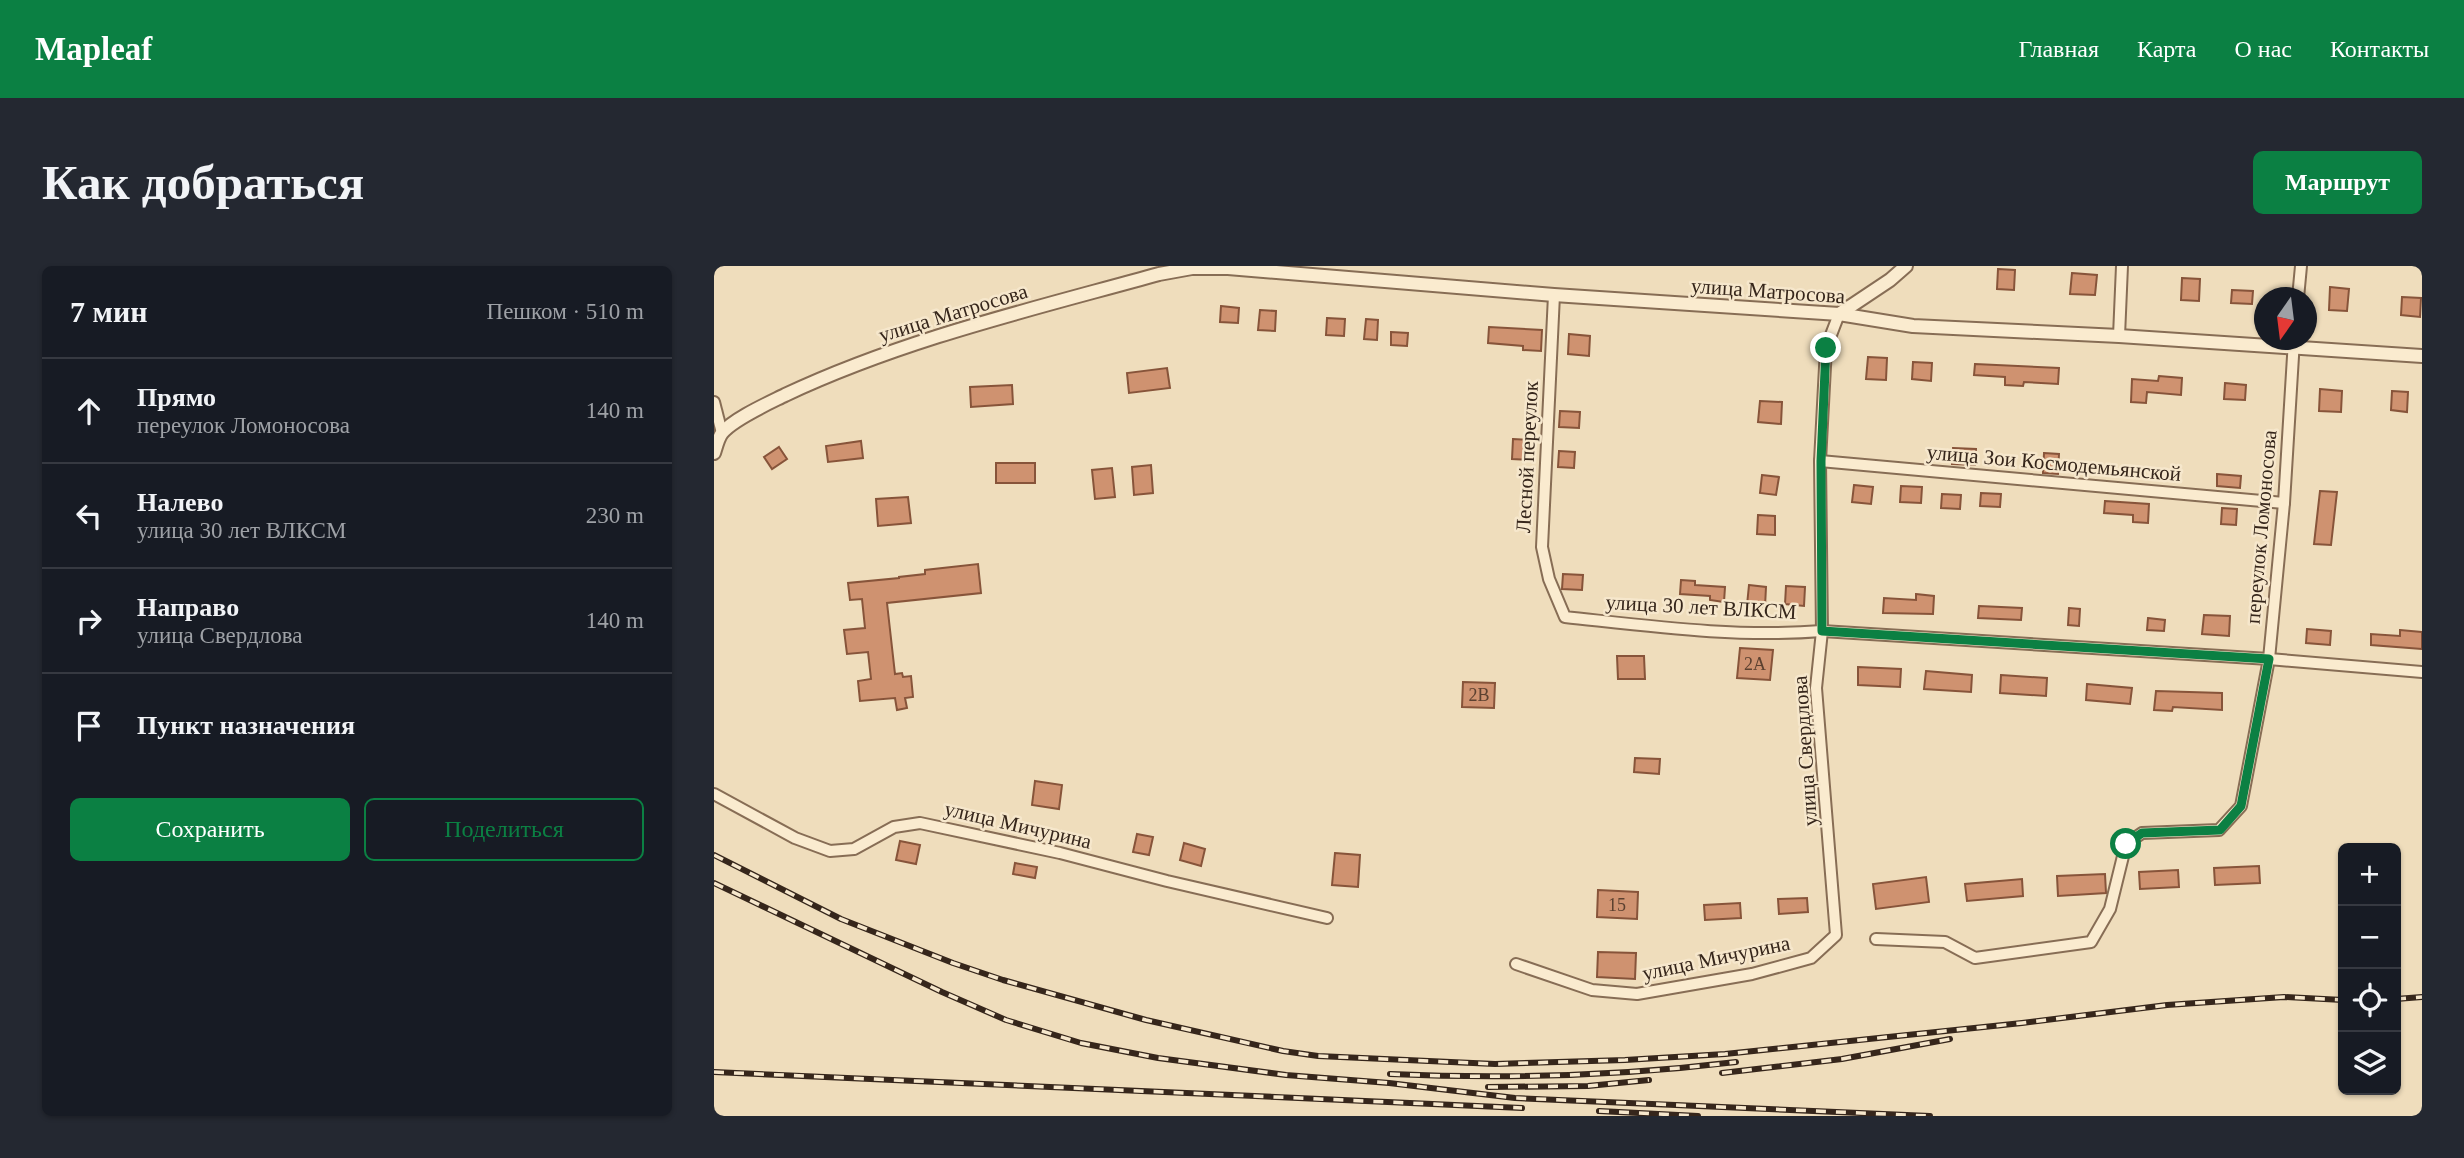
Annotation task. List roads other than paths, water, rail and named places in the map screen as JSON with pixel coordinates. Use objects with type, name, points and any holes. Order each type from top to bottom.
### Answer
[{"type":"street","points":[[1839,314],[1906,266]]},
{"type":"street","points":[[2119,336],[2122,266]]},
{"type":"street","points":[[2299,287],[2301,266]]},
{"type":"street","name":"улица Матросова","points":[[722,433],[753,411],[869,359],[930,338],[1192,268],[1228,268],[1554,295],[1839,314],[1913,326],[2254,341]]},
{"type":"street","name":"Лесной переулок","points":[[1554,295],[1542,547],[1549,579],[1565,617]]},
{"type":"street","name":"улица Свердлова","points":[[1836,935],[1816,688],[1822,631],[1821,461],[1826,348],[1839,314]]},
{"type":"street","name":"улица Матросова","points":[[2317,345],[2422,355]]},
{"type":"street","name":"переулок Ломоносова","points":[[1876,939],[1945,942],[1975,958],[2091,942],[2110,909],[2126,844],[2142,833],[2220,830],[2241,806],[2269,659],[2284,503],[2293,350]]},
{"type":"street","points":[[714,402],[722,433],[714,453]]},
{"type":"street","name":"улица Зои Космодемьянской","points":[[1821,461],[2284,503]]},
{"type":"street","name":"улица 30 лет ВЛКСМ","points":[[1565,617],[1689,629],[1780,634],[1822,631],[2269,659],[2422,673]]},
{"type":"street","name":"улица Мичурина","points":[[714,794],[794,838],[830,851],[854,849],[894,827],[920,823],[1060,853],[1327,918]]},
{"type":"street","name":"улица Мичурина","points":[[1516,964],[1592,990],[1637,994],[1752,974],[1811,958],[1836,935]]},
{"type":"railway","points":[[714,855],[841,919],[1003,980],[1146,1020],[1283,1051],[1318,1056],[1495,1064],[1625,1060],[1725,1054],[2167,1005],[2284,997],[2338,1000]]},
{"type":"railway","points":[[714,883],[1006,1020],[1081,1043],[1158,1058],[1286,1075],[1389,1083],[1515,1098],[1930,1116]]},
{"type":"railway","points":[[2401,999],[2422,997]]},
{"type":"railway","points":[[1722,1073],[1842,1059],[1950,1039]]},
{"type":"railway","points":[[1390,1074],[1563,1075],[1736,1062]]},
{"type":"railway","points":[[714,1072],[1522,1108]]},
{"type":"railway","points":[[1488,1087],[1588,1086],[1649,1080]]},
{"type":"railway","points":[[1599,1111],[1698,1116]]}]
